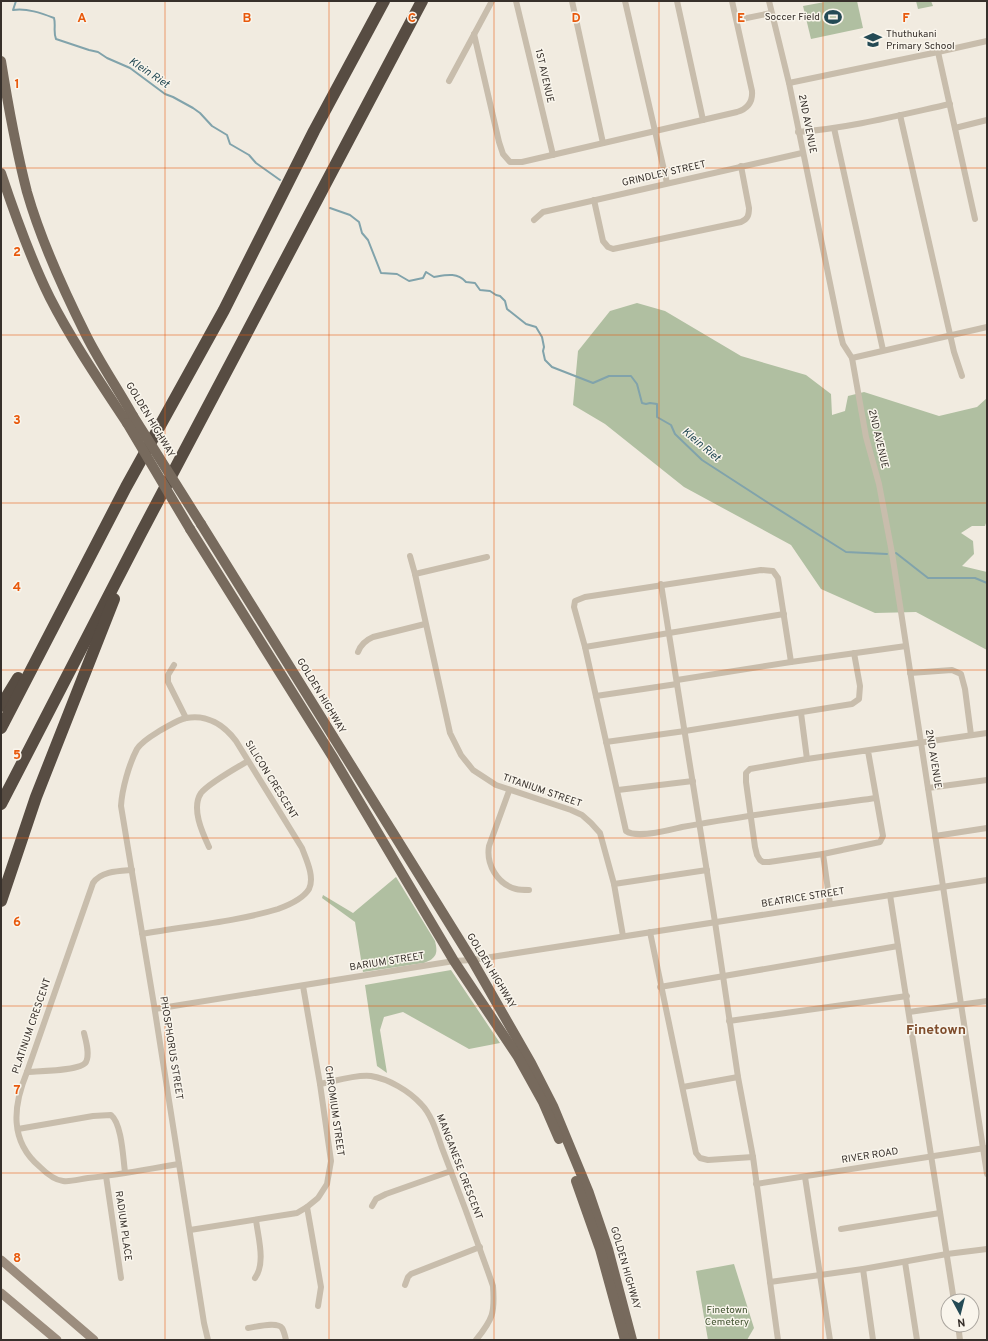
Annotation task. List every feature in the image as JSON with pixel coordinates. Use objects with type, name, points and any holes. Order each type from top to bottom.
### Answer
[{"type":"highway","points":[[1,728],[126,487],[224,310],[314,132],[384,1]]},
{"type":"highway","points":[[1,804],[140,535],[422,1]]},
{"type":"highway","points":[[1,706],[105,528]]},
{"type":"highway","points":[[1,901],[36,797],[140,535]]},
{"type":"main road","name":"GOLDEN HIGHWAY","points":[[1,61],[8,104],[28,193],[48,252],[87,336],[130,420],[190,529],[334,759],[454,961],[518,1057],[543,1102],[582,1195],[598,1242],[625,1340]]},
{"type":"main road","name":"GOLDEN HIGHWAY","points":[[1,173],[32,258],[50,297],[74,342],[130,420],[201,524],[472,960],[531,1063],[553,1106],[589,1194],[608,1249],[632,1340]]},
{"type":"main road","points":[[1,1260],[94,1340]]},
{"type":"main road","points":[[1,1293],[56,1340]]},
{"type":"street","points":[[449,80],[492,1]]},
{"type":"street","name":"1ST AVENUE","points":[[516,1],[553,155]]},
{"type":"street","points":[[572,1],[603,143]]},
{"type":"street","points":[[625,1],[667,183]]},
{"type":"street","points":[[677,1],[703,120]]},
{"type":"street","points":[[474,34],[499,142],[503,154],[507,160],[514,163],[744,110],[752,100],[752,91],[732,1]]},
{"type":"street","name":"2ND AVENUE","points":[[769,1],[788,83],[840,332],[843,344],[852,358],[868,448],[882,498],[892,553],[961,1005],[985,1148],[987,1174]]},
{"type":"street","points":[[737,20],[771,13]]},
{"type":"street","points":[[788,83],[987,41]]},
{"type":"street","points":[[938,52],[975,219]]},
{"type":"street","points":[[798,132],[834,128],[950,104]]},
{"type":"street","points":[[900,115],[956,360],[962,376]]},
{"type":"street","points":[[955,128],[987,120]]},
{"type":"street","points":[[834,128],[883,350]]},
{"type":"street","name":"GRINDLEY STREET","points":[[534,220],[543,212],[802,152]]},
{"type":"street","points":[[594,200],[603,241],[608,247],[613,249],[741,222],[746,219],[749,214],[742,166]]},
{"type":"street","points":[[852,358],[950,334],[987,327]]},
{"type":"street","name":"TITANIUM STREET","points":[[410,556],[450,733],[461,755],[473,770],[496,785],[509,791],[571,810],[582,815],[600,833],[614,884],[623,936]]},
{"type":"street","points":[[415,574],[487,557]]},
{"type":"street","points":[[791,662],[778,578],[773,571],[768,570],[661,584],[585,597],[575,601],[574,607],[585,647],[618,790],[624,828],[629,833],[635,835],[645,834],[750,816],[876,798]]},
{"type":"street","points":[[661,584],[724,975],[738,1077],[753,1157],[778,1340]]},
{"type":"street","points":[[585,647],[784,614]]},
{"type":"street","points":[[358,652],[366,640],[373,637],[425,624]]},
{"type":"street","points":[[596,696],[791,662],[906,646]]},
{"type":"street","points":[[606,742],[852,704],[859,700],[860,686],[854,653]]},
{"type":"street","points":[[174,665],[168,675],[168,682],[186,718]]},
{"type":"street","points":[[910,673],[952,670],[961,674],[965,690],[971,735]]},
{"type":"street","points":[[801,713],[808,759]]},
{"type":"street","name":"SILICON CRESCENT","points":[[132,870],[121,806],[122,796],[132,762],[137,748],[145,740],[175,722],[186,718],[210,720],[222,726],[228,732],[248,761],[302,848],[311,877],[310,886],[304,896],[280,908],[248,916],[142,934]]},
{"type":"street","points":[[868,751],[883,836],[880,842],[823,854],[769,862],[763,862],[760,860],[757,855],[750,816],[745,776],[747,771],[753,768],[808,759],[987,732]]},
{"type":"street","points":[[209,847],[201,828],[197,805],[199,798],[205,789],[248,761]]},
{"type":"street","points":[[928,788],[987,780]]},
{"type":"street","points":[[618,790],[693,781]]},
{"type":"street","points":[[509,791],[489,846],[489,861],[492,871],[504,883],[515,889],[529,890]]},
{"type":"street","points":[[935,836],[987,828]]},
{"type":"street","points":[[823,854],[830,904]]},
{"type":"street","name":"PHOSPHORUS STREET","points":[[132,870],[190,1230]]},
{"type":"street","name":"PLATINUM CRESCENT","points":[[132,870],[103,875],[98,877],[93,883],[21,1088],[16,1109],[18,1129],[26,1153],[33,1162],[46,1173],[56,1179],[64,1181],[179,1164]]},
{"type":"street","points":[[614,884],[707,870]]},
{"type":"street","name":"BEATRICE STREET","points":[[623,936],[987,880]]},
{"type":"street","points":[[890,895],[953,1293]]},
{"type":"street","points":[[650,932],[660,987],[683,1087],[696,1153],[703,1160],[753,1157]]},
{"type":"street","name":"BARIUM STREET","points":[[155,1009],[454,961],[472,960],[623,936]]},
{"type":"street","points":[[660,987],[898,946]]},
{"type":"street","name":"CHROMIUM STREET","points":[[190,1230],[297,1213],[318,1198],[327,1184],[331,1161],[320,1084],[303,986]]},
{"type":"street","points":[[730,1021],[907,996]]},
{"type":"street","points":[[909,1012],[987,1001]]},
{"type":"street","points":[[27,1072],[70,1069],[83,1065],[87,1058],[84,1033]]},
{"type":"street","name":"MANGANESE CRESCENT","points":[[320,1084],[360,1076],[370,1076],[386,1080],[399,1087],[422,1105],[429,1116],[480,1247],[493,1286],[494,1297],[491,1319],[476,1340]]},
{"type":"street","points":[[683,1087],[738,1077]]},
{"type":"street","points":[[18,1129],[93,1116],[111,1115],[115,1118],[118,1126],[125,1172]]},
{"type":"street","name":"RIVER ROAD","points":[[756,1184],[985,1148]]},
{"type":"street","points":[[372,1206],[376,1199],[386,1194],[451,1171]]},
{"type":"street","name":"RADIUM PLACE","points":[[106,1176],[121,1278]]},
{"type":"street","points":[[805,1176],[830,1340]]},
{"type":"street","points":[[307,1207],[321,1287],[318,1306]]},
{"type":"street","points":[[841,1230],[940,1213]]},
{"type":"street","points":[[255,1278],[259,1273],[261,1263],[256,1220]]},
{"type":"street","points":[[190,1230],[204,1323],[208,1340]]},
{"type":"street","points":[[405,1285],[411,1274],[480,1247]]},
{"type":"street","points":[[770,1282],[987,1249]]},
{"type":"street","points":[[905,1262],[917,1340]]},
{"type":"street","points":[[863,1269],[873,1340]]},
{"type":"street","points":[[248,1328],[272,1324],[279,1325],[282,1328],[286,1340]]},
{"type":"green space","name":"Soccer Field","points":[[830,1],[857,1],[863,28],[811,39],[803,6]]},
{"type":"green space","points":[[916,1],[931,1],[933,6],[918,9]]},
{"type":"green space","points":[[637,303],[665,311],[741,356],[806,375],[831,394],[832,415],[845,411],[848,396],[864,392],[939,416],[977,407],[987,398],[987,520],[985,526],[972,526],[961,533],[973,541],[974,554],[962,566],[987,572],[987,650],[916,612],[875,613],[821,589],[791,545],[684,487],[605,424],[573,405],[578,351],[610,311]]},
{"type":"green space","points":[[396,877],[435,941],[436,955],[424,963],[363,972],[355,922],[322,898],[323,895],[353,913]]},
{"type":"green space","points":[[451,970],[500,1043],[469,1049],[403,1012],[384,1017],[380,1030],[387,1073],[377,1066],[365,985]]},
{"type":"green space","name":"Finetown Cemetery","points":[[734,1264],[754,1328],[747,1340],[708,1340],[696,1271]]},
{"type":"waterway","name":"Klein Riet","points":[[16,1],[13,10],[29,10],[54,18],[56,39],[98,52],[107,58],[130,68],[165,94],[193,108],[212,126],[227,135],[230,144],[249,155],[256,163],[280,180]]},
{"type":"waterway","name":"Klein Riet","points":[[330,208],[350,215],[359,222],[362,233],[368,240],[381,273],[397,274],[409,281],[423,278],[426,272],[434,277],[455,275],[466,282],[475,283],[480,290],[490,291],[500,296],[505,301],[507,309],[526,324],[536,327],[542,337],[545,360],[552,367],[593,383],[609,376],[631,376],[637,384],[642,403],[657,404],[657,417],[671,425],[675,434],[702,460],[846,552],[887,554]]},
{"type":"waterway","name":"Klein Riet","points":[[896,553],[928,578],[975,578],[987,583]]},
{"type":"place","name":"Soccer Field","points":[[833,17]]},
{"type":"place","name":"Thuthukani Primary School","points":[[873,40]]},
{"type":"district","name":"Finetown","points":[[936,1030]]}]
